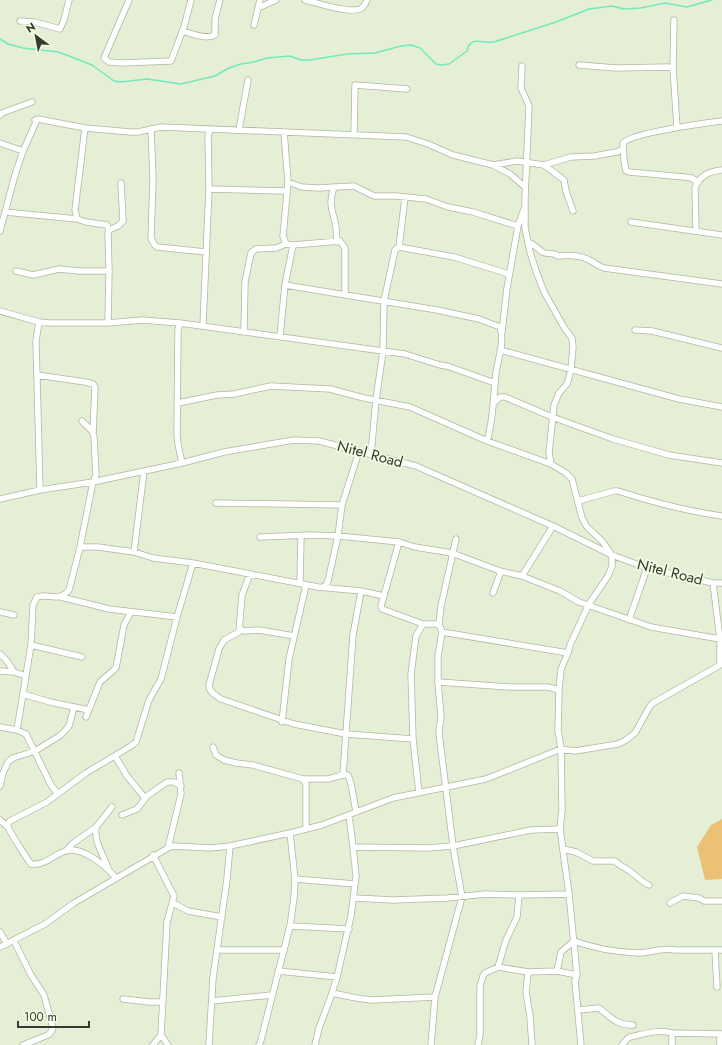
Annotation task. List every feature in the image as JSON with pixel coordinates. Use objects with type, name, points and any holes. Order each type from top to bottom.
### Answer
[{"type":"street","points":[[20,21],[35,22],[60,29],[69,0]]},
{"type":"street","points":[[129,0],[104,58],[109,62],[171,61],[191,0]]},
{"type":"street","points":[[182,31],[213,37],[215,35],[215,19],[220,0]]},
{"type":"street","points":[[254,25],[260,0]]},
{"type":"street","points":[[258,8],[276,0]]},
{"type":"street","points":[[305,0],[346,10],[357,10],[363,7],[367,0]]},
{"type":"street","points":[[674,20],[674,68],[677,128]]},
{"type":"street","points":[[579,65],[616,68],[674,68]]},
{"type":"street","points":[[522,66],[521,88],[529,106],[525,187],[525,228],[536,271],[544,292],[565,329],[572,338],[573,347],[571,370],[567,384],[559,393],[554,405],[549,453],[551,464]]},
{"type":"street","points":[[239,130],[248,80]]},
{"type":"street","points":[[354,134],[355,85],[407,89]]},
{"type":"street","points":[[0,115],[32,102]]},
{"type":"street","points":[[0,231],[4,212],[23,151],[36,122],[35,120],[38,119],[85,128],[130,132],[161,127],[406,137],[428,144],[453,155],[493,165],[510,174],[525,187]]},
{"type":"street","points":[[697,182],[692,178],[626,171],[623,144],[627,140],[677,128],[722,121]]},
{"type":"street","points":[[77,219],[75,210],[85,128]]},
{"type":"street","points":[[151,129],[153,179],[151,238],[157,247],[206,252]]},
{"type":"street","points":[[203,325],[209,189],[208,135],[211,129]]},
{"type":"street","points":[[284,132],[288,182],[283,232],[286,244]]},
{"type":"street","points":[[0,143],[23,151]]},
{"type":"street","points":[[493,165],[517,161],[544,165],[571,157],[594,156],[617,152],[623,149]]},
{"type":"street","points":[[544,165],[564,180],[573,211]]},
{"type":"street","points":[[696,230],[697,182],[710,172],[722,170]]},
{"type":"street","points":[[288,182],[302,187],[318,188],[354,186],[374,196],[426,199],[448,207],[473,212],[518,226]]},
{"type":"street","points":[[109,230],[118,226],[123,221],[121,183]]},
{"type":"street","points":[[334,186],[331,202],[336,225],[337,242]]},
{"type":"street","points":[[209,189],[287,192]]},
{"type":"street","points":[[372,454],[376,400],[383,351],[384,301],[395,250],[399,247],[405,197]]},
{"type":"street","points":[[487,441],[492,424],[495,402],[495,383],[509,274],[518,226],[526,206]]},
{"type":"street","points":[[4,212],[77,219],[107,225],[109,230],[108,323]]},
{"type":"street","points":[[631,222],[696,230],[722,235]]},
{"type":"street","points":[[244,332],[245,282],[251,253],[256,249],[276,248],[286,244],[340,241],[345,248],[345,295]]},
{"type":"street","points":[[528,242],[535,245],[542,252],[559,256],[574,256],[590,260],[597,266],[604,268],[722,284]]},
{"type":"street","points":[[280,336],[285,285],[293,251],[293,244]]},
{"type":"street","points":[[399,247],[454,257],[509,274]]},
{"type":"street","points":[[16,271],[33,276],[59,269],[109,271]]},
{"type":"street","points":[[285,285],[438,310],[479,319],[500,327],[502,334]]},
{"type":"street","points":[[0,311],[39,322],[49,323],[108,323],[142,320],[203,325],[405,354],[448,366],[495,383]]},
{"type":"street","points":[[39,322],[36,341],[40,490]]},
{"type":"street","points":[[173,322],[178,330]]},
{"type":"street","points":[[180,323],[178,330],[178,444],[182,463]]},
{"type":"street","points":[[635,330],[652,331],[722,348]]},
{"type":"street","points":[[500,350],[679,399],[722,407]]},
{"type":"street","points":[[37,375],[86,382],[95,386],[93,433],[96,475],[92,482],[80,547],[69,590],[65,595],[60,597]]},
{"type":"street","points":[[178,402],[217,395],[234,394],[271,386],[330,389],[410,407],[487,441],[551,464],[566,473],[572,479],[582,518],[587,527],[602,541],[612,555],[611,571],[589,604],[570,645],[561,669],[559,690],[558,730],[562,810],[560,829],[574,941],[577,975],[575,981],[581,1045]]},
{"type":"street","points":[[495,402],[500,397],[505,397],[552,417],[613,439],[669,455],[722,463]]},
{"type":"street","points":[[82,422],[93,433]]},
{"type":"street","name":"Nitel Road","points":[[0,499],[40,490],[92,482],[182,463],[224,452],[294,440],[319,441],[416,466],[553,526],[612,555],[647,568],[713,583],[722,583]]},
{"type":"street","points":[[323,587],[328,581],[338,536],[342,505],[359,451]]},
{"type":"street","points":[[134,552],[144,471]]},
{"type":"street","points":[[578,501],[618,491],[659,504],[722,516]]},
{"type":"street","points":[[216,503],[342,505]]},
{"type":"street","points":[[522,576],[553,526]]},
{"type":"street","points":[[260,537],[310,535],[338,536],[399,542],[452,553],[500,571],[522,576],[560,591],[579,602],[589,604],[659,630],[720,639]]},
{"type":"street","points":[[300,583],[301,536]]},
{"type":"street","points":[[430,1045],[435,997],[462,897],[453,846],[439,735],[441,717],[438,682],[438,657],[442,632],[439,624],[441,606],[456,539]]},
{"type":"street","points":[[399,542],[381,606],[382,609],[423,624],[439,624]]},
{"type":"street","points":[[80,547],[98,547],[134,552],[153,558],[193,563],[323,587],[361,591],[384,596]]},
{"type":"street","points":[[8,827],[10,821],[42,805],[86,773],[136,742],[145,710],[161,679],[193,563]]},
{"type":"street","points":[[629,620],[647,568]]},
{"type":"street","points":[[493,593],[500,571]]},
{"type":"street","points":[[250,574],[242,595],[240,629],[239,632],[224,640],[219,649],[209,684],[209,688],[212,693],[221,699],[282,722],[346,734],[412,739]]},
{"type":"street","points":[[0,947],[46,924],[74,903],[115,877],[173,846],[210,848],[230,846],[290,833],[349,815],[356,811],[393,798],[486,778],[560,749],[575,751],[618,744],[626,740],[635,733],[653,703],[721,664],[720,639],[713,583]]},
{"type":"street","points":[[282,722],[289,659],[306,584]]},
{"type":"street","points":[[342,775],[353,635],[361,591]]},
{"type":"street","points":[[17,730],[30,645],[33,605],[37,597],[44,595],[60,597],[109,609],[177,617]]},
{"type":"street","points":[[0,612],[14,615]]},
{"type":"street","points":[[86,717],[100,682],[116,668],[124,625],[131,612]]},
{"type":"street","points":[[419,793],[412,739],[411,700],[412,660],[416,636],[423,624]]},
{"type":"street","points":[[240,629],[244,631],[259,630],[294,636]]},
{"type":"street","points":[[442,632],[568,653]]},
{"type":"street","points":[[30,645],[82,657]]},
{"type":"street","points":[[0,654],[7,661],[14,672]]},
{"type":"street","points":[[0,670],[26,676]]},
{"type":"street","points":[[438,682],[509,687],[548,687],[559,690]]},
{"type":"street","points":[[23,694],[50,702],[89,710]]},
{"type":"street","points":[[0,786],[3,773],[8,762],[14,758],[35,751],[61,735],[69,726],[74,707]]},
{"type":"street","points":[[0,727],[17,730],[26,734],[51,785],[57,793]]},
{"type":"street","points":[[213,747],[216,755],[224,760],[260,767],[303,779],[328,779],[348,775],[352,786],[352,796],[356,811]]},
{"type":"street","points":[[115,756],[127,776],[145,798]]},
{"type":"street","points":[[168,848],[179,804],[181,786],[179,773]]},
{"type":"street","points":[[303,779],[306,784],[306,829]]},
{"type":"street","points":[[122,815],[137,809],[145,798],[167,782],[174,782],[181,786]]},
{"type":"street","points":[[66,851],[72,844],[96,827],[112,807]]},
{"type":"street","points":[[315,1045],[319,1028],[337,977],[349,929],[354,898],[355,884],[353,847],[349,815]]},
{"type":"street","points":[[0,820],[8,827],[31,864],[41,864],[66,851],[76,850],[92,857],[109,870],[115,877]]},
{"type":"street","points":[[96,827],[97,843],[109,870]]},
{"type":"street","points":[[353,847],[428,848],[453,846],[531,830],[560,829]]},
{"type":"street","points":[[259,1045],[290,926],[295,879],[290,833]]},
{"type":"street","points":[[209,1045],[213,978],[218,950],[230,846]]},
{"type":"street","points":[[563,848],[576,852],[593,861],[615,862],[633,873],[642,883],[649,885]]},
{"type":"street","points":[[153,856],[173,892],[173,903],[167,922],[161,1035],[153,1045]]},
{"type":"street","points":[[295,879],[355,884]]},
{"type":"street","points":[[354,898],[393,900],[462,897],[485,894],[519,896],[569,894]]},
{"type":"street","points":[[498,967],[506,940],[517,917],[519,896]]},
{"type":"street","points":[[670,903],[682,896],[699,898],[704,901],[722,901]]},
{"type":"street","points":[[173,903],[184,910],[194,913],[222,917]]},
{"type":"street","points":[[290,926],[349,929]]},
{"type":"street","points":[[0,932],[7,944]]},
{"type":"street","points":[[14,941],[31,975],[44,995],[53,1028],[48,1035],[23,1045]]},
{"type":"street","points":[[574,941],[596,948],[637,953],[668,948],[675,950],[722,950]]},
{"type":"street","points":[[557,971],[561,952],[574,941]]},
{"type":"street","points":[[218,950],[284,950]]},
{"type":"street","points":[[715,950],[718,987]]},
{"type":"street","points":[[478,1045],[480,1034],[480,986],[485,973],[498,967],[528,972],[557,971],[577,975]]},
{"type":"street","points":[[278,971],[337,977]]},
{"type":"street","points":[[528,972],[526,992],[532,1045]]},
{"type":"street","points":[[332,993],[356,998],[377,1000],[435,997]]},
{"type":"street","points":[[212,1001],[272,995]]},
{"type":"street","points":[[123,999],[163,1002]]},
{"type":"street","points":[[578,1010],[599,1008],[616,1022],[626,1025],[633,1025]]},
{"type":"street","points":[[622,1045],[630,1037],[664,1031],[672,1033],[721,1034],[720,1045]]},
{"type":"street","points":[[672,1033],[672,1045]]},
{"type":"street","points":[[161,1035],[168,1045]]},
{"type":"shaded area","points":[[722,819],[722,879],[705,880],[697,847],[711,825]]},
{"type":"waterway","points":[[0,39],[8,44],[23,48],[58,52],[69,56],[92,65],[114,81],[121,82],[147,79],[181,84],[215,76],[229,68],[267,58],[290,56],[301,60],[310,60],[347,54],[375,53],[411,45],[420,48],[436,64],[449,64],[467,51],[471,43],[478,41],[494,42],[556,22],[589,9],[612,6],[624,9],[641,8],[665,3],[687,7],[712,0]]}]
